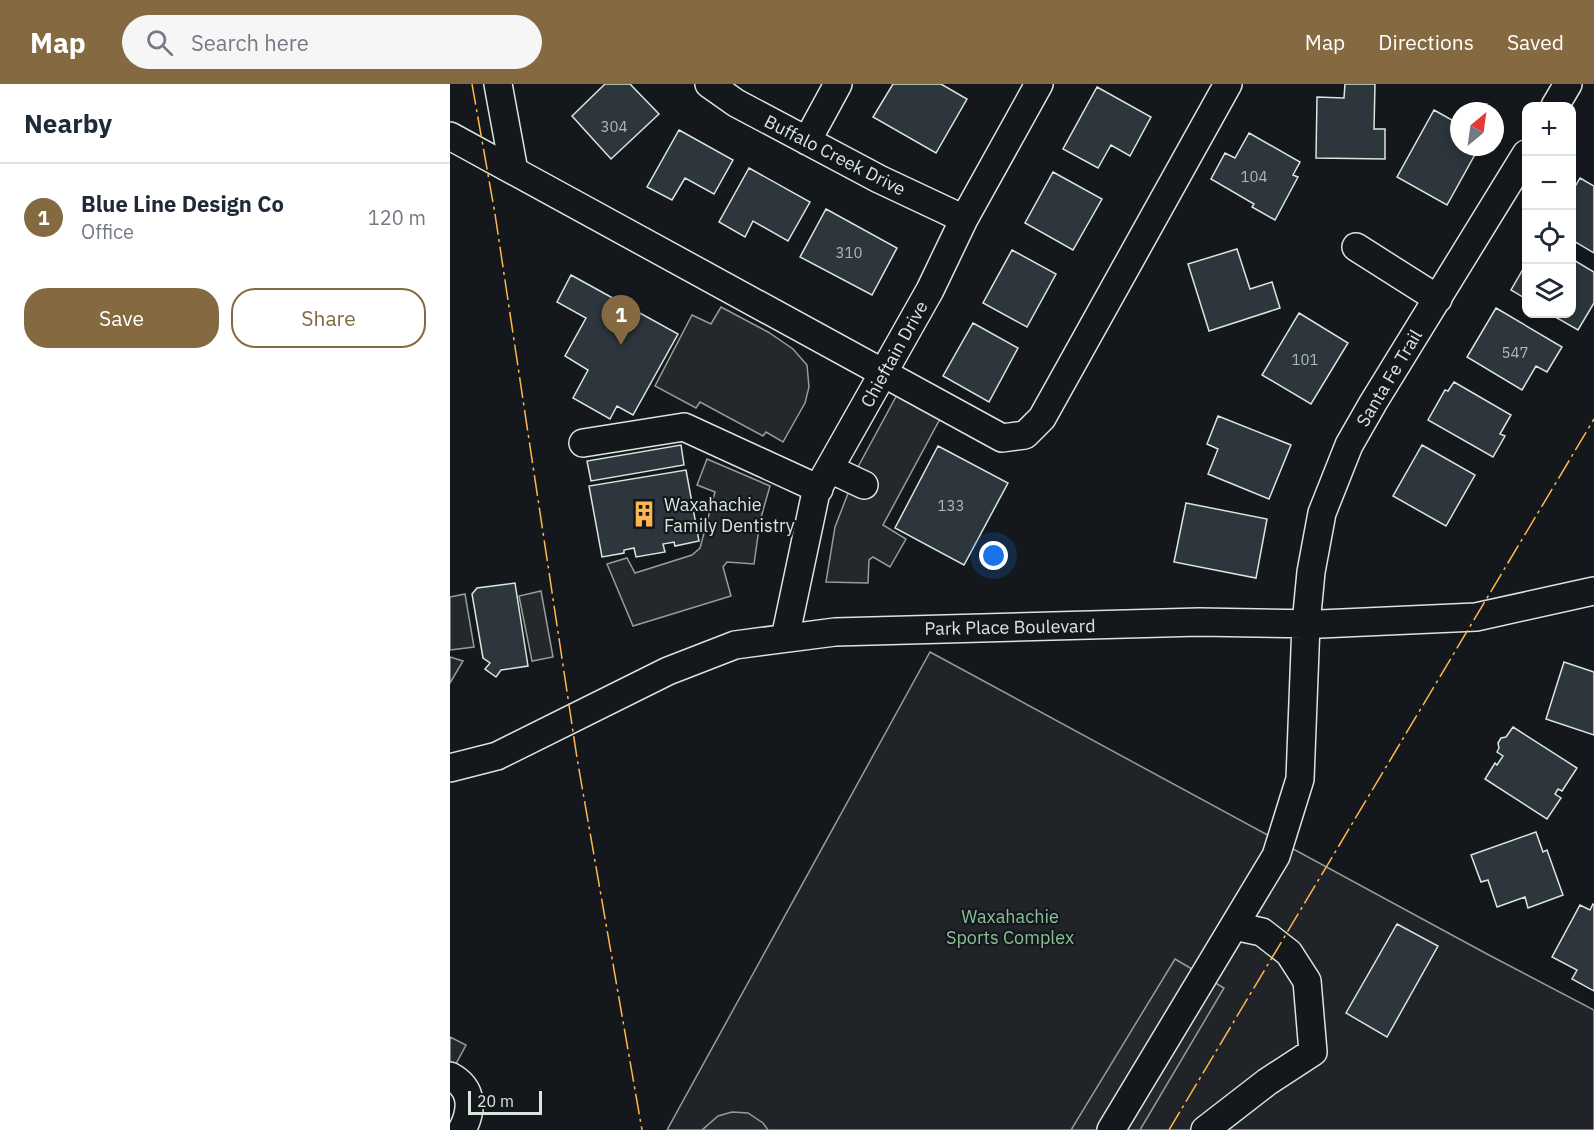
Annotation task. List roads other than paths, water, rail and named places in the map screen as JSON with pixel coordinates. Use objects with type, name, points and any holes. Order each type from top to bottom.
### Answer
[{"type":"street","points":[[498,84],[514,171]]},
{"type":"street","name":"Buffalo Creek Drive","points":[[709,84],[736,104],[879,179],[964,219]]},
{"type":"street","points":[[807,141],[838,84]]},
{"type":"street","name":"Chieftain Drive","points":[[785,638],[824,479],[930,290],[964,219],[1039,84]]},
{"type":"street","points":[[450,136],[1002,438],[1025,435],[1042,418],[1228,84]]},
{"type":"street","points":[[1557,102],[1568,84]]},
{"type":"street","name":"Santa Fe Trail","points":[[1111,1130],[1276,856],[1300,778],[1306,624],[1311,572],[1322,513],[1349,445],[1526,156]]},
{"type":"street","points":[[1356,247],[1438,299]]},
{"type":"street","points":[[583,443],[684,427],[824,479],[864,485]]},
{"type":"street","name":"Park Place Boulevard","points":[[450,768],[497,756],[668,671],[735,645],[835,632],[1199,622],[1306,624],[1476,616],[1594,591]]},
{"type":"street","points":[[1205,1130],[1246,1098],[1313,1052],[1307,981],[1289,953],[1262,932],[1234,926]]},
{"type":"street","points":[[450,1076],[461,1082],[469,1099],[469,1117],[462,1130]]},
{"type":"place","name":"Blue Line Design Co","points":[[621,345]]},
{"type":"place","name":"Waxahachie Family Dentistry","points":[[644,514]]},
{"type":"park label","name":"Waxahachie Sports Complex","points":[[1010,926]]}]
